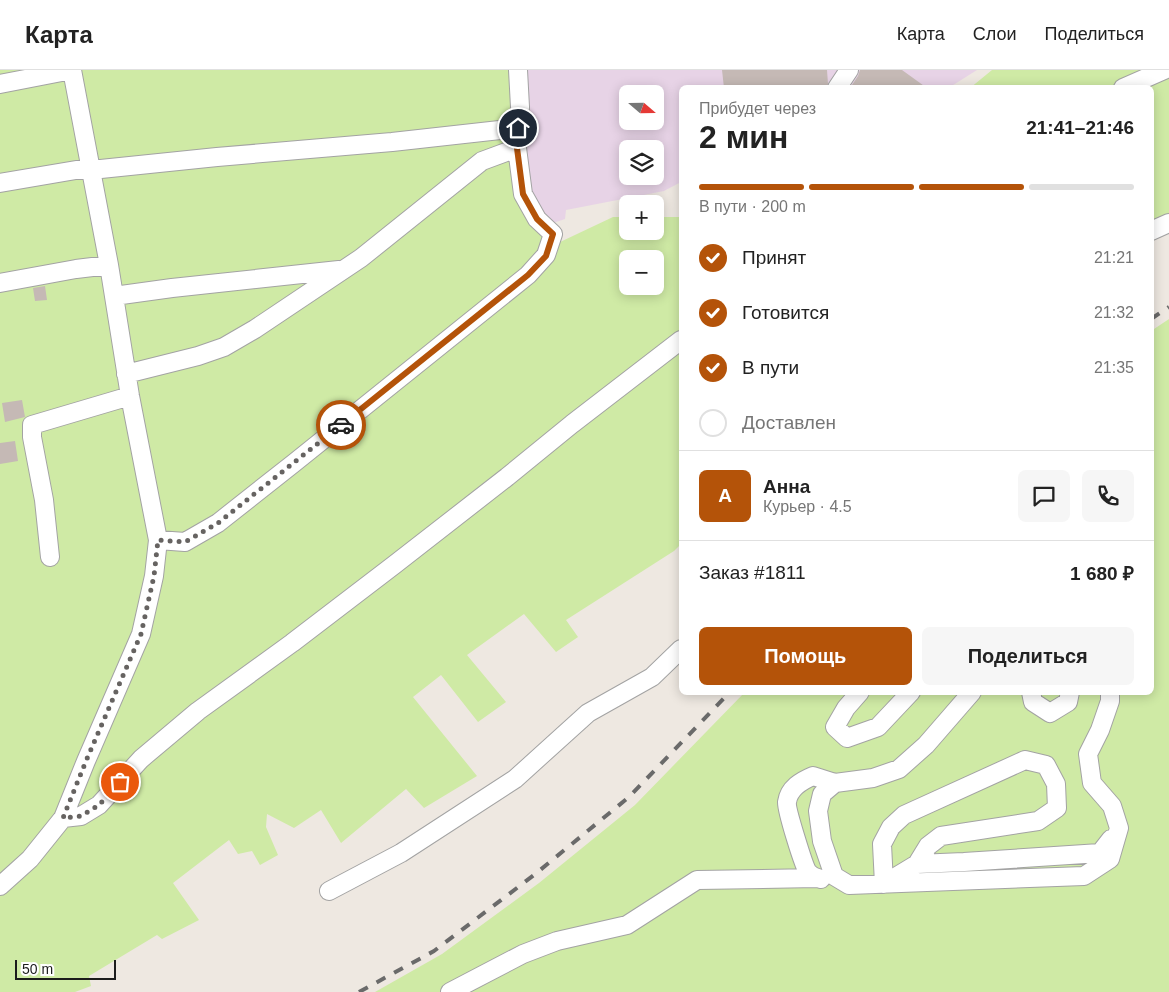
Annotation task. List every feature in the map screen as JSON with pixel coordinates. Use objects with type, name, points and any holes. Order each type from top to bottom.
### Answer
[{"type":"lane","points":[[0,84],[72,70],[109,265],[130,396],[158,540],[154,576],[141,634],[63,818],[30,859],[0,886]]},
{"type":"lane","points":[[158,540],[185,542],[218,523],[528,275],[546,256],[553,234],[537,219],[523,194],[517,148],[520,107],[518,70]]},
{"type":"lane","points":[[839,85],[849,70]]},
{"type":"lane","points":[[1130,85],[1164,70]]},
{"type":"lane","points":[[0,183],[76,170],[392,142],[518,128]]},
{"type":"lane","points":[[126,374],[198,356],[224,347],[255,329],[361,258],[482,161],[517,148]]},
{"type":"lane","points":[[1154,230],[1169,223]]},
{"type":"lane","points":[[0,283],[109,265]]},
{"type":"lane","points":[[114,296],[344,270]]},
{"type":"lane","points":[[63,818],[81,816],[99,805],[141,758],[198,712],[394,565],[679,342]]},
{"type":"lane","points":[[50,557],[44,500],[32,437],[32,425],[130,396]]},
{"type":"lane","points":[[329,891],[401,853],[515,779],[588,713],[652,677],[679,652]]},
{"type":"lane","points":[[857,695],[846,708],[835,727],[847,738],[878,728],[908,695]]},
{"type":"lane","points":[[817,878],[807,872],[792,828],[786,803],[792,789],[813,776],[834,783],[873,778],[899,769],[926,745],[969,695]]},
{"type":"lane","points":[[1032,695],[1033,702],[1050,713],[1068,702],[1069,695]]},
{"type":"lane","points":[[450,992],[523,954],[548,944],[626,926],[697,880],[817,878],[849,886],[1084,876],[1110,858],[1119,828],[1112,806],[1092,782],[1088,754],[1100,730],[1110,701],[1110,695]]},
{"type":"lane","points":[[1025,760],[1046,765],[1056,784],[1057,808],[1038,821],[942,836],[928,846],[917,864],[884,884],[882,844],[891,827],[904,815],[1025,760]]},
{"type":"lane","points":[[834,783],[822,794],[818,811],[822,841],[834,876],[849,886]]},
{"type":"lane","points":[[917,864],[1100,853],[1119,828]]},
{"type":"shaded area","points":[[524,70],[977,70],[953,85],[679,85],[679,183],[664,191],[643,195],[619,195],[619,200],[566,210],[565,219],[553,223],[534,204],[520,144]]},
{"type":"green space","points":[[0,70],[512,70],[513,120],[542,232],[543,244],[558,243],[613,217],[619,217],[619,240],[664,240],[664,217],[679,217],[679,546],[566,620],[578,637],[556,652],[524,614],[467,655],[506,702],[478,722],[441,675],[413,697],[477,776],[424,808],[406,789],[341,843],[321,810],[294,828],[267,814],[266,827],[278,855],[260,865],[252,851],[238,854],[229,840],[173,883],[199,920],[162,939],[157,935],[89,976],[91,986],[75,992],[0,992]]},
{"type":"green space","points":[[992,70],[1169,70],[1169,217],[1154,224],[1154,85],[974,85]]},
{"type":"green space","points":[[1169,319],[1169,992],[375,992],[442,954],[539,883],[635,805],[742,695],[1154,695],[1154,329]]},
{"type":"building","points":[[722,70],[827,70],[828,85],[724,85]]},
{"type":"building","points":[[860,70],[902,70],[923,85],[852,85]]},
{"type":"building","points":[[45,286],[47,300],[35,301],[33,288]]},
{"type":"building","points":[[22,400],[25,417],[5,422],[2,403]]},
{"type":"building","points":[[15,441],[18,461],[0,464],[0,443]]},
{"type":"railway","points":[[1154,317],[1169,307]]},
{"type":"railway","points":[[359,992],[434,951],[534,875],[629,797],[727,695]]},
{"type":"way so far","points":[[120,782],[99,805],[81,816],[63,818],[141,634],[154,576],[158,540],[185,542],[218,523],[341,425]]},
{"type":"route","points":[[341,425],[528,275],[546,256],[553,234],[537,219],[523,194],[517,148],[518,128]]}]
